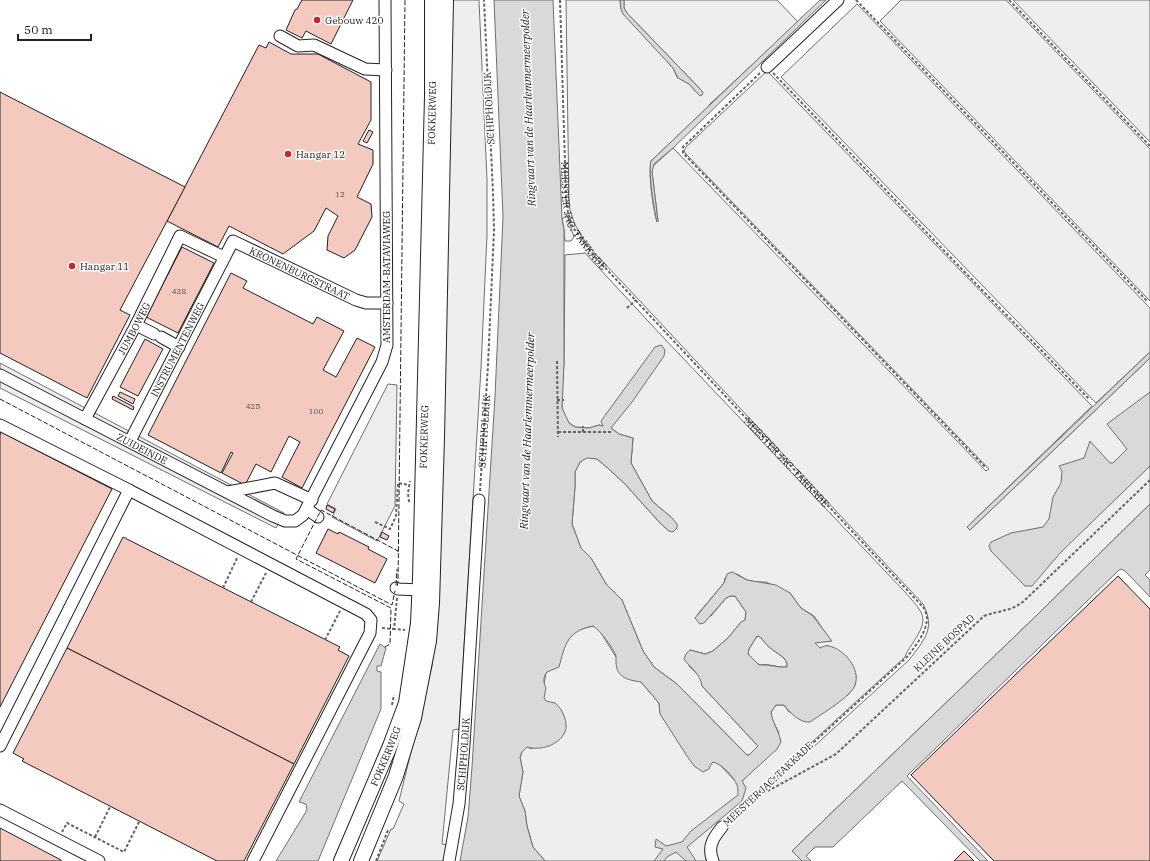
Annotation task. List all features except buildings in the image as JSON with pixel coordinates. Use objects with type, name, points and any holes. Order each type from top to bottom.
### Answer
[{"type":"main road","name":"FOKKERWEG","points":[[341,861],[387,753],[406,703],[418,623],[432,96],[432,0]]},
{"type":"main road","name":"FOKKERWEG","points":[[361,861],[396,776],[410,733],[429,641],[432,603],[437,438],[446,0]]},
{"type":"street","name":"AMSTERDAM-BATAVIAWEG","points":[[285,521],[295,521],[303,514],[309,505],[382,362],[387,345],[386,0]]},
{"type":"street","points":[[767,67],[838,0]]},
{"type":"street","points":[[280,36],[298,46],[314,45],[365,69],[386,70]]},
{"type":"street","name":"JUMBOWEG","points":[[85,419],[136,325],[180,236],[224,257]]},
{"type":"street","name":"KRONENBURGSTRAAT","points":[[224,257],[233,241],[356,300],[366,303],[387,303]]},
{"type":"street","name":"INSTRUMENTENWEG","points":[[130,441],[224,257]]},
{"type":"street","points":[[136,325],[179,347]]},
{"type":"street","name":"ZUIDEINDE","points":[[0,375],[285,521]]},
{"type":"street","points":[[0,425],[129,490],[344,602],[366,614],[370,620],[370,633],[253,861]]},
{"type":"street","points":[[228,492],[275,483],[309,505],[318,517]]},
{"type":"street","points":[[0,746],[129,490]]},
{"type":"street","name":"SCHIPHOLDIJK","points":[[448,861],[458,811],[460,789],[479,500]]},
{"type":"street","points":[[397,589],[420,590]]},
{"type":"street","points":[[0,810],[58,840],[82,857],[99,861]]},
{"type":"street","name":"MEESTER JAC. TAKKADE","points":[[713,861],[710,851],[712,840],[722,827]]},
{"type":"path","name":"SCHIPHOLDIJK","points":[[479,500],[488,365],[494,230],[484,0]]},
{"type":"path","name":"MEESTER JAC. TAKKADE","points":[[560,0],[566,197],[572,226],[595,257],[923,607],[927,618],[920,639],[908,656],[722,827]]},
{"type":"path","points":[[856,0],[1147,301]]},
{"type":"path","points":[[1009,0],[1150,146]]},
{"type":"path","points":[[986,468],[683,153],[683,147],[767,67],[983,291],[1089,398]]},
{"type":"path","points":[[627,308],[636,300]]},
{"type":"path","points":[[557,361],[558,437]]},
{"type":"path","points":[[558,400],[564,400]]},
{"type":"path","points":[[583,426],[583,432]]},
{"type":"path","points":[[558,432],[612,432]]},
{"type":"path","name":"KLEINE BOSPAD","points":[[758,793],[764,793],[836,754],[984,616],[994,612],[1012,609],[1024,601],[1150,480]]},
{"type":"path","points":[[375,522],[390,529],[396,516],[398,484],[409,484]]},
{"type":"path","points":[[223,588],[242,549]]},
{"type":"path","points":[[252,602],[271,564]]},
{"type":"path","points":[[394,629],[397,589]]},
{"type":"path","points":[[325,640],[344,602]]},
{"type":"path","points":[[382,628],[405,630],[404,637]]},
{"type":"path","points":[[391,708],[395,693]]},
{"type":"path","points":[[95,837],[110,807]]},
{"type":"path","points":[[58,840],[67,823],[124,852],[139,822]]},
{"type":"path","points":[[376,861],[388,830]]},
{"type":"shaded area","points":[[451,0],[479,0],[487,179],[487,235],[481,368],[459,729],[453,730],[442,844],[448,845],[444,861],[377,861],[404,804],[399,801],[432,666],[438,609],[451,101]]},
{"type":"shaded area","points":[[566,0],[620,0],[621,9],[673,68],[677,77],[689,84],[699,95],[702,95],[702,91],[627,13],[624,8],[624,0],[777,0],[798,22],[651,161],[651,191],[657,222],[652,167],[673,148],[986,471],[989,469],[684,151],[686,147],[767,71],[1092,406],[967,527],[970,530],[1150,358],[1150,504],[793,850],[802,861],[716,861],[713,849],[722,830],[909,660],[926,634],[928,627],[927,613],[923,604],[598,257],[583,238],[572,216],[569,204]]},
{"type":"shaded area","points":[[901,0],[1006,0],[1150,149],[1150,301],[880,21]]},
{"type":"shaded area","points":[[1013,0],[1150,0],[1150,142]]},
{"type":"shaded area","points":[[857,4],[1150,308],[1150,352],[1096,403],[781,77]]},
{"type":"shaded area","points":[[567,215],[574,237],[571,241],[565,241],[562,219]]},
{"type":"shaded area","points":[[585,253],[905,592],[919,609],[923,618],[921,629],[905,657],[718,828],[710,861],[545,861],[533,847],[527,826],[525,811],[519,796],[523,772],[520,757],[522,752],[527,747],[532,749],[546,673],[570,637],[578,630],[593,626],[598,628],[616,657],[659,703],[660,712],[710,764],[713,762],[718,763],[739,785],[779,733],[772,719],[771,712],[776,705],[784,705],[789,712],[848,695],[855,685],[856,675],[834,649],[828,646],[820,648],[814,642],[831,641],[814,616],[801,608],[790,593],[766,582],[747,580],[737,574],[725,578],[724,583],[697,615],[711,616],[726,598],[735,596],[746,612],[745,621],[741,622],[728,638],[713,651],[705,654],[690,650],[689,666],[701,678],[702,686],[758,746],[749,755],[747,755],[677,684],[654,667],[643,651],[622,600],[606,584],[591,558],[581,548],[572,524],[575,472],[580,462],[587,457],[597,459],[609,469],[669,531],[672,518],[652,501],[631,463],[633,438],[619,434],[611,428],[599,425],[589,428],[575,427],[569,423],[562,408],[565,255]]},
{"type":"shaded area","points":[[0,363],[284,513],[276,528],[0,388]]},
{"type":"shaded area","points":[[388,384],[397,385],[395,506],[377,541],[332,517],[336,509],[327,504]]},
{"type":"shaded area","points":[[757,636],[784,658],[787,663],[787,667],[759,665],[748,654],[749,649]]},
{"type":"water","name":"Ringvaart van de Haarlemmermeerpolder","points":[[494,0],[553,0],[562,219],[564,230],[564,363],[562,408],[569,423],[575,427],[589,428],[599,425],[603,426],[601,421],[655,347],[661,345],[665,350],[664,356],[632,402],[611,428],[619,434],[633,438],[631,463],[652,501],[677,524],[677,528],[673,532],[669,531],[609,469],[597,459],[587,458],[580,462],[575,472],[572,524],[581,548],[591,558],[606,584],[622,600],[643,651],[654,667],[677,684],[747,755],[749,755],[758,746],[702,686],[697,674],[684,659],[690,650],[705,654],[713,651],[728,638],[741,622],[745,620],[746,612],[735,596],[726,598],[704,623],[700,624],[695,618],[724,583],[727,574],[732,572],[747,580],[776,585],[790,593],[801,608],[813,616],[832,641],[815,643],[820,648],[828,646],[840,651],[850,661],[856,673],[855,685],[853,689],[835,705],[810,722],[799,719],[784,705],[776,705],[771,712],[781,742],[777,749],[742,781],[746,788],[742,801],[687,847],[696,861],[686,861],[676,852],[667,857],[664,861],[654,861],[663,849],[655,847],[656,839],[666,846],[682,842],[691,831],[738,795],[737,785],[727,771],[716,763],[713,762],[709,769],[703,772],[694,766],[660,714],[659,703],[641,682],[628,679],[618,672],[616,656],[612,648],[603,635],[593,626],[584,628],[572,635],[563,652],[559,667],[547,672],[544,678],[546,688],[544,698],[546,701],[555,703],[560,708],[566,724],[565,732],[554,744],[549,746],[538,748],[527,747],[522,752],[520,757],[523,772],[519,796],[525,811],[527,826],[533,847],[545,861],[460,861],[468,817],[472,767],[495,396],[503,217]],"holes":[[[757,636],[760,637],[769,647],[784,658],[787,663],[787,667],[759,665],[748,654],[749,649]]]},
{"type":"water","points":[[620,0],[624,0],[624,8],[627,13],[702,91],[703,93],[701,96],[689,84],[678,78],[673,68],[623,14]]},
{"type":"water","points":[[820,0],[826,0],[673,148],[654,164],[652,172],[657,222],[651,182],[651,161]]},
{"type":"water","points":[[1150,352],[1150,358],[970,530],[967,527]]},
{"type":"water","points":[[1150,392],[1150,466],[1061,552],[1032,586],[1025,586],[991,551],[989,546],[991,542],[1011,533],[1043,527],[1049,519],[1053,497],[1061,483],[1062,471],[1059,466],[1084,458],[1090,441],[1110,463],[1113,463],[1127,449],[1107,424]]},
{"type":"water","points":[[1150,504],[1150,570],[1145,575],[1150,580],[1150,597],[1125,571],[1121,569],[1119,570],[907,776],[988,861],[980,861],[902,781],[833,847],[815,847],[806,856],[811,861],[802,861],[792,851],[1035,617]]},
{"type":"water","points":[[380,644],[386,648],[381,666],[377,666],[377,671],[381,672],[381,709],[318,861],[276,861],[307,810],[306,804],[299,802]]},
{"type":"fence","points":[[397,586],[405,0]]},
{"type":"fence","points":[[0,399],[392,605],[395,591]]},
{"type":"fence","points":[[385,647],[390,644],[391,608],[296,559],[321,510],[398,552]]},
{"type":"fence","points":[[396,585],[397,569]]},
{"type":"place","name":"Gebouw 420","points":[[317,20]]},
{"type":"place","name":"Hangar 12","points":[[288,154]]},
{"type":"place","name":"Hangar 11","points":[[72,266]]}]
